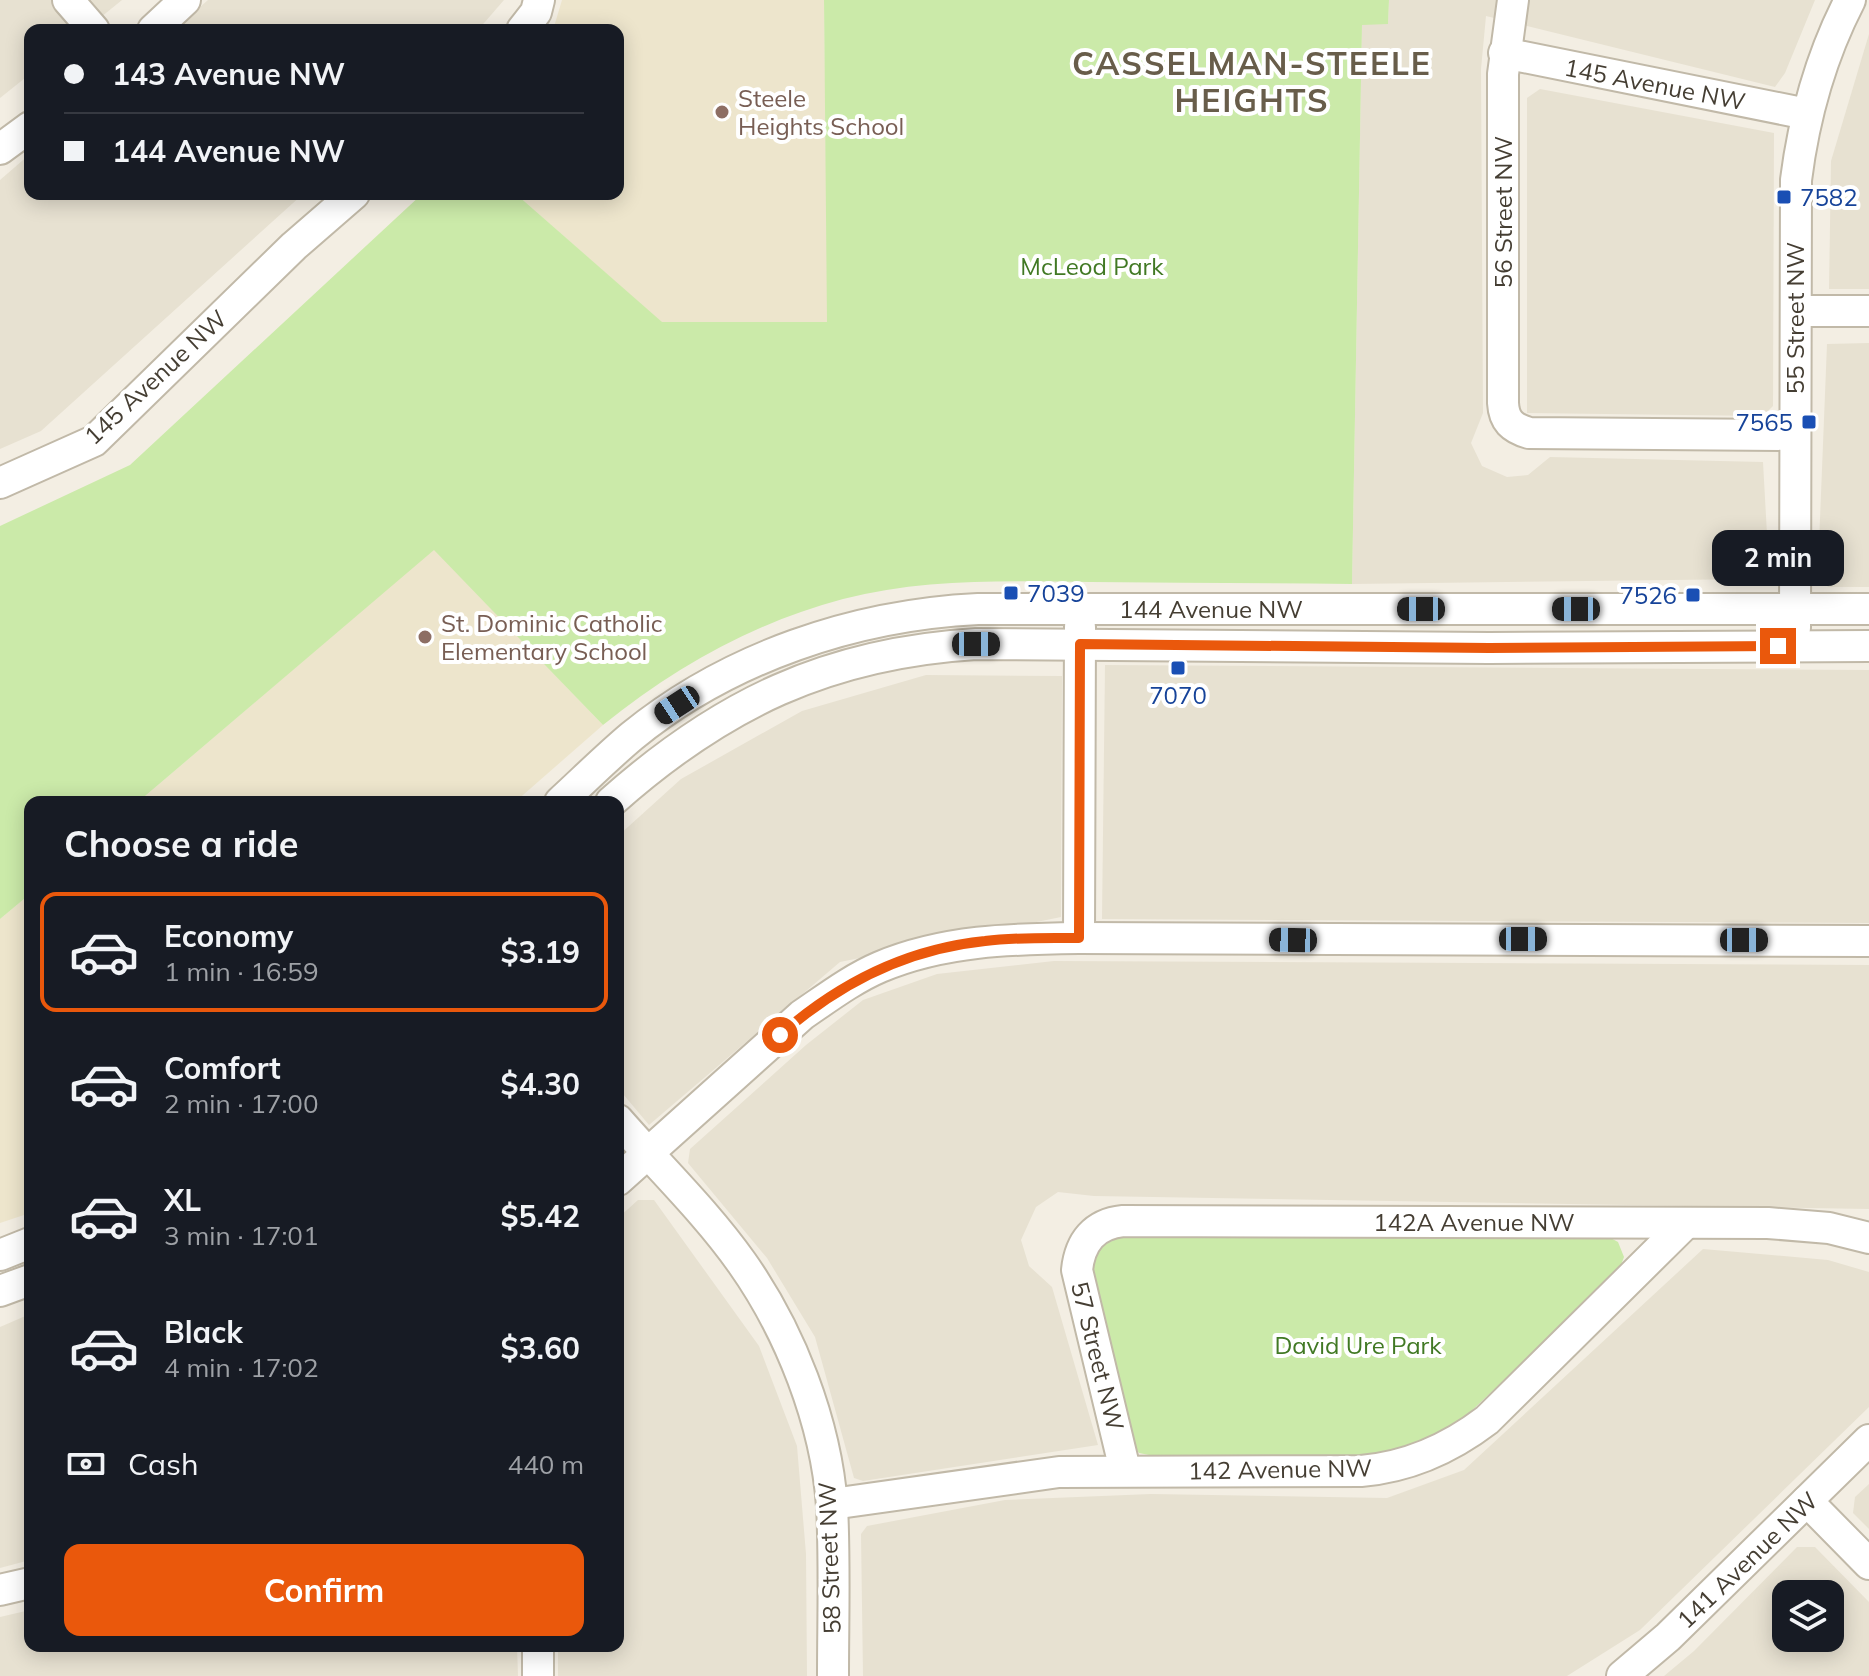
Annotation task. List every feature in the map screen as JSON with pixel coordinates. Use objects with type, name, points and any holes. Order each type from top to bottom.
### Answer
[{"type":"street","points":[[68,0],[89,24]]},
{"type":"street","points":[[159,24],[185,0]]},
{"type":"street","points":[[527,24],[536,12],[539,0]]},
{"type":"street","name":"56 Street NW","points":[[1513,0],[1504,53],[1503,403],[1509,424],[1529,433],[1795,435]]},
{"type":"street","name":"55 Street NW","points":[[1795,646],[1796,180],[1807,114],[1831,41],[1850,0]]},
{"type":"street","name":"145 Avenue NW","points":[[1504,53],[1807,114]]},
{"type":"street","points":[[0,149],[24,131]]},
{"type":"street","name":"145 Avenue NW","points":[[0,483],[94,441],[294,246],[347,200]]},
{"type":"street","points":[[1796,311],[1869,311]]},
{"type":"street","name":"144 Avenue NW","points":[[567,796],[633,736],[719,679],[785,649],[845,629],[914,614],[978,609],[1869,609]]},
{"type":"street","points":[[1079,938],[1081,609]]},
{"type":"street","name":"144 Avenue NW","points":[[618,796],[665,757],[716,721],[771,693],[831,669],[898,652],[940,646],[1869,646]]},
{"type":"street","points":[[624,1175],[802,1015],[879,968],[962,944],[1007,939],[1079,938],[1869,941]]},
{"type":"street","name":"58 Street NW","points":[[624,1127],[741,1261],[780,1326],[800,1370],[812,1407],[832,1504],[833,1676]]},
{"type":"street","name":"142A Avenue NW","points":[[1084,1242],[1097,1229],[1123,1221],[1801,1225],[1841,1230],[1869,1238]]},
{"type":"street","name":"142 Avenue NW","points":[[832,1504],[1037,1473],[1125,1470],[1361,1471],[1400,1465],[1445,1448],[1487,1420],[1686,1223]]},
{"type":"street","name":"57 Street NW","points":[[1084,1242],[1078,1258],[1079,1284],[1125,1470]]},
{"type":"street","points":[[0,1255],[24,1245]]},
{"type":"street","points":[[0,1291],[24,1282]]},
{"type":"street","name":"141 Avenue NW","points":[[1622,1676],[1650,1654],[1869,1440]]},
{"type":"street","points":[[1807,1501],[1869,1564]]},
{"type":"street","points":[[0,1590],[24,1584]]},
{"type":"street","points":[[538,1652],[538,1676]]},
{"type":"shaded area","points":[[0,0],[122,0],[92,24],[24,24],[24,79],[0,98]]},
{"type":"shaded area","points":[[208,0],[504,0],[483,24],[181,24]]},
{"type":"shaded area","name":"Steele Heights School","points":[[562,0],[824,0],[828,322],[661,322],[523,200],[624,200],[624,24],[555,24]]},
{"type":"shaded area","points":[[1389,0],[1815,0],[1785,73],[1775,87],[1486,16],[1481,69],[1483,413],[1471,443],[1482,466],[1507,477],[1528,475],[1550,457],[1763,462],[1769,570],[1756,579],[1352,584],[1362,24],[1388,24]]},
{"type":"shaded area","points":[[1869,34],[1869,289],[1829,289],[1831,161]]},
{"type":"shaded area","points":[[1540,89],[1774,133],[1773,406],[1763,416],[1527,413],[1527,98]]},
{"type":"shaded area","points":[[24,159],[24,200],[296,200],[41,431],[0,449],[0,180]]},
{"type":"shaded area","points":[[1869,343],[1869,587],[1828,587],[1818,569],[1827,344]]},
{"type":"shaded area","name":"St. Dominic Catholic Elementary School","points":[[434,549],[603,725],[522,796],[145,796]]},
{"type":"shaded area","points":[[1105,665],[1869,670],[1869,923],[1102,919]]},
{"type":"shaded area","points":[[926,675],[1062,676],[1061,917],[840,962],[649,1125],[624,1095],[624,831],[681,779],[802,711]]},
{"type":"shaded area","points":[[24,899],[24,1215],[0,1223],[0,919]]},
{"type":"shaded area","points":[[1054,961],[1869,965],[1869,1209],[1094,1196],[1058,1192],[1036,1207],[1021,1240],[1029,1266],[1052,1287],[1098,1445],[863,1481],[854,1478],[815,1337],[767,1258],[688,1163],[690,1149],[806,1045],[863,1000],[937,974]]},
{"type":"shaded area","points":[[638,1200],[654,1200],[759,1346],[797,1446],[806,1554],[807,1676],[558,1676],[558,1652],[624,1652],[624,1213]]},
{"type":"shaded area","points":[[1703,1249],[1828,1260],[1869,1272],[1869,1407],[1640,1630],[1567,1676],[863,1676],[861,1534],[867,1526],[1005,1500],[1151,1494],[1387,1498],[1464,1470]]},
{"type":"shaded area","points":[[24,1317],[24,1562],[0,1568],[0,1327]]},
{"type":"shaded area","points":[[1869,1484],[1869,1529],[1853,1513],[1855,1497]]},
{"type":"shaded area","points":[[1797,1547],[1815,1547],[1869,1602],[1869,1676],[1664,1676],[1694,1651]]},
{"type":"shaded area","points":[[24,1611],[24,1652],[517,1652],[518,1676],[0,1676],[0,1617]]},
{"type":"green space","name":"McLeod Park","points":[[824,0],[1389,0],[1388,24],[1362,25],[1352,584],[997,581],[935,584],[874,592],[810,609],[746,634],[658,684],[603,725],[434,550],[145,796],[24,796],[24,899],[0,919],[0,526],[130,465],[416,200],[523,200],[662,322],[827,322]]},
{"type":"green space","name":"David Ure Park","points":[[1118,1234],[1605,1235],[1618,1242],[1624,1257],[1618,1273],[1449,1432],[1411,1449],[1373,1457],[1149,1455],[1139,1453],[1133,1444],[1092,1278],[1097,1250]]},
{"type":"place","name":"Steele Heights School","points":[[722,112]]},
{"type":"place","name":"7582","points":[[1784,197]]},
{"type":"place","name":"7565","points":[[1809,422]]},
{"type":"place","name":"7039","points":[[1011,593]]},
{"type":"place","name":"7526","points":[[1693,595]]},
{"type":"place","name":"St. Dominic Catholic Elementary School","points":[[425,637]]},
{"type":"place","name":"7070","points":[[1178,668]]},
{"type":"district","name":"CASSELMAN-STEELE HEIGHTS","points":[[1252,82]]},
{"type":"route","points":[[780,1035],[829,996],[879,968],[904,959],[986,940],[1079,938],[1080,644],[1489,648],[1778,646]]}]
